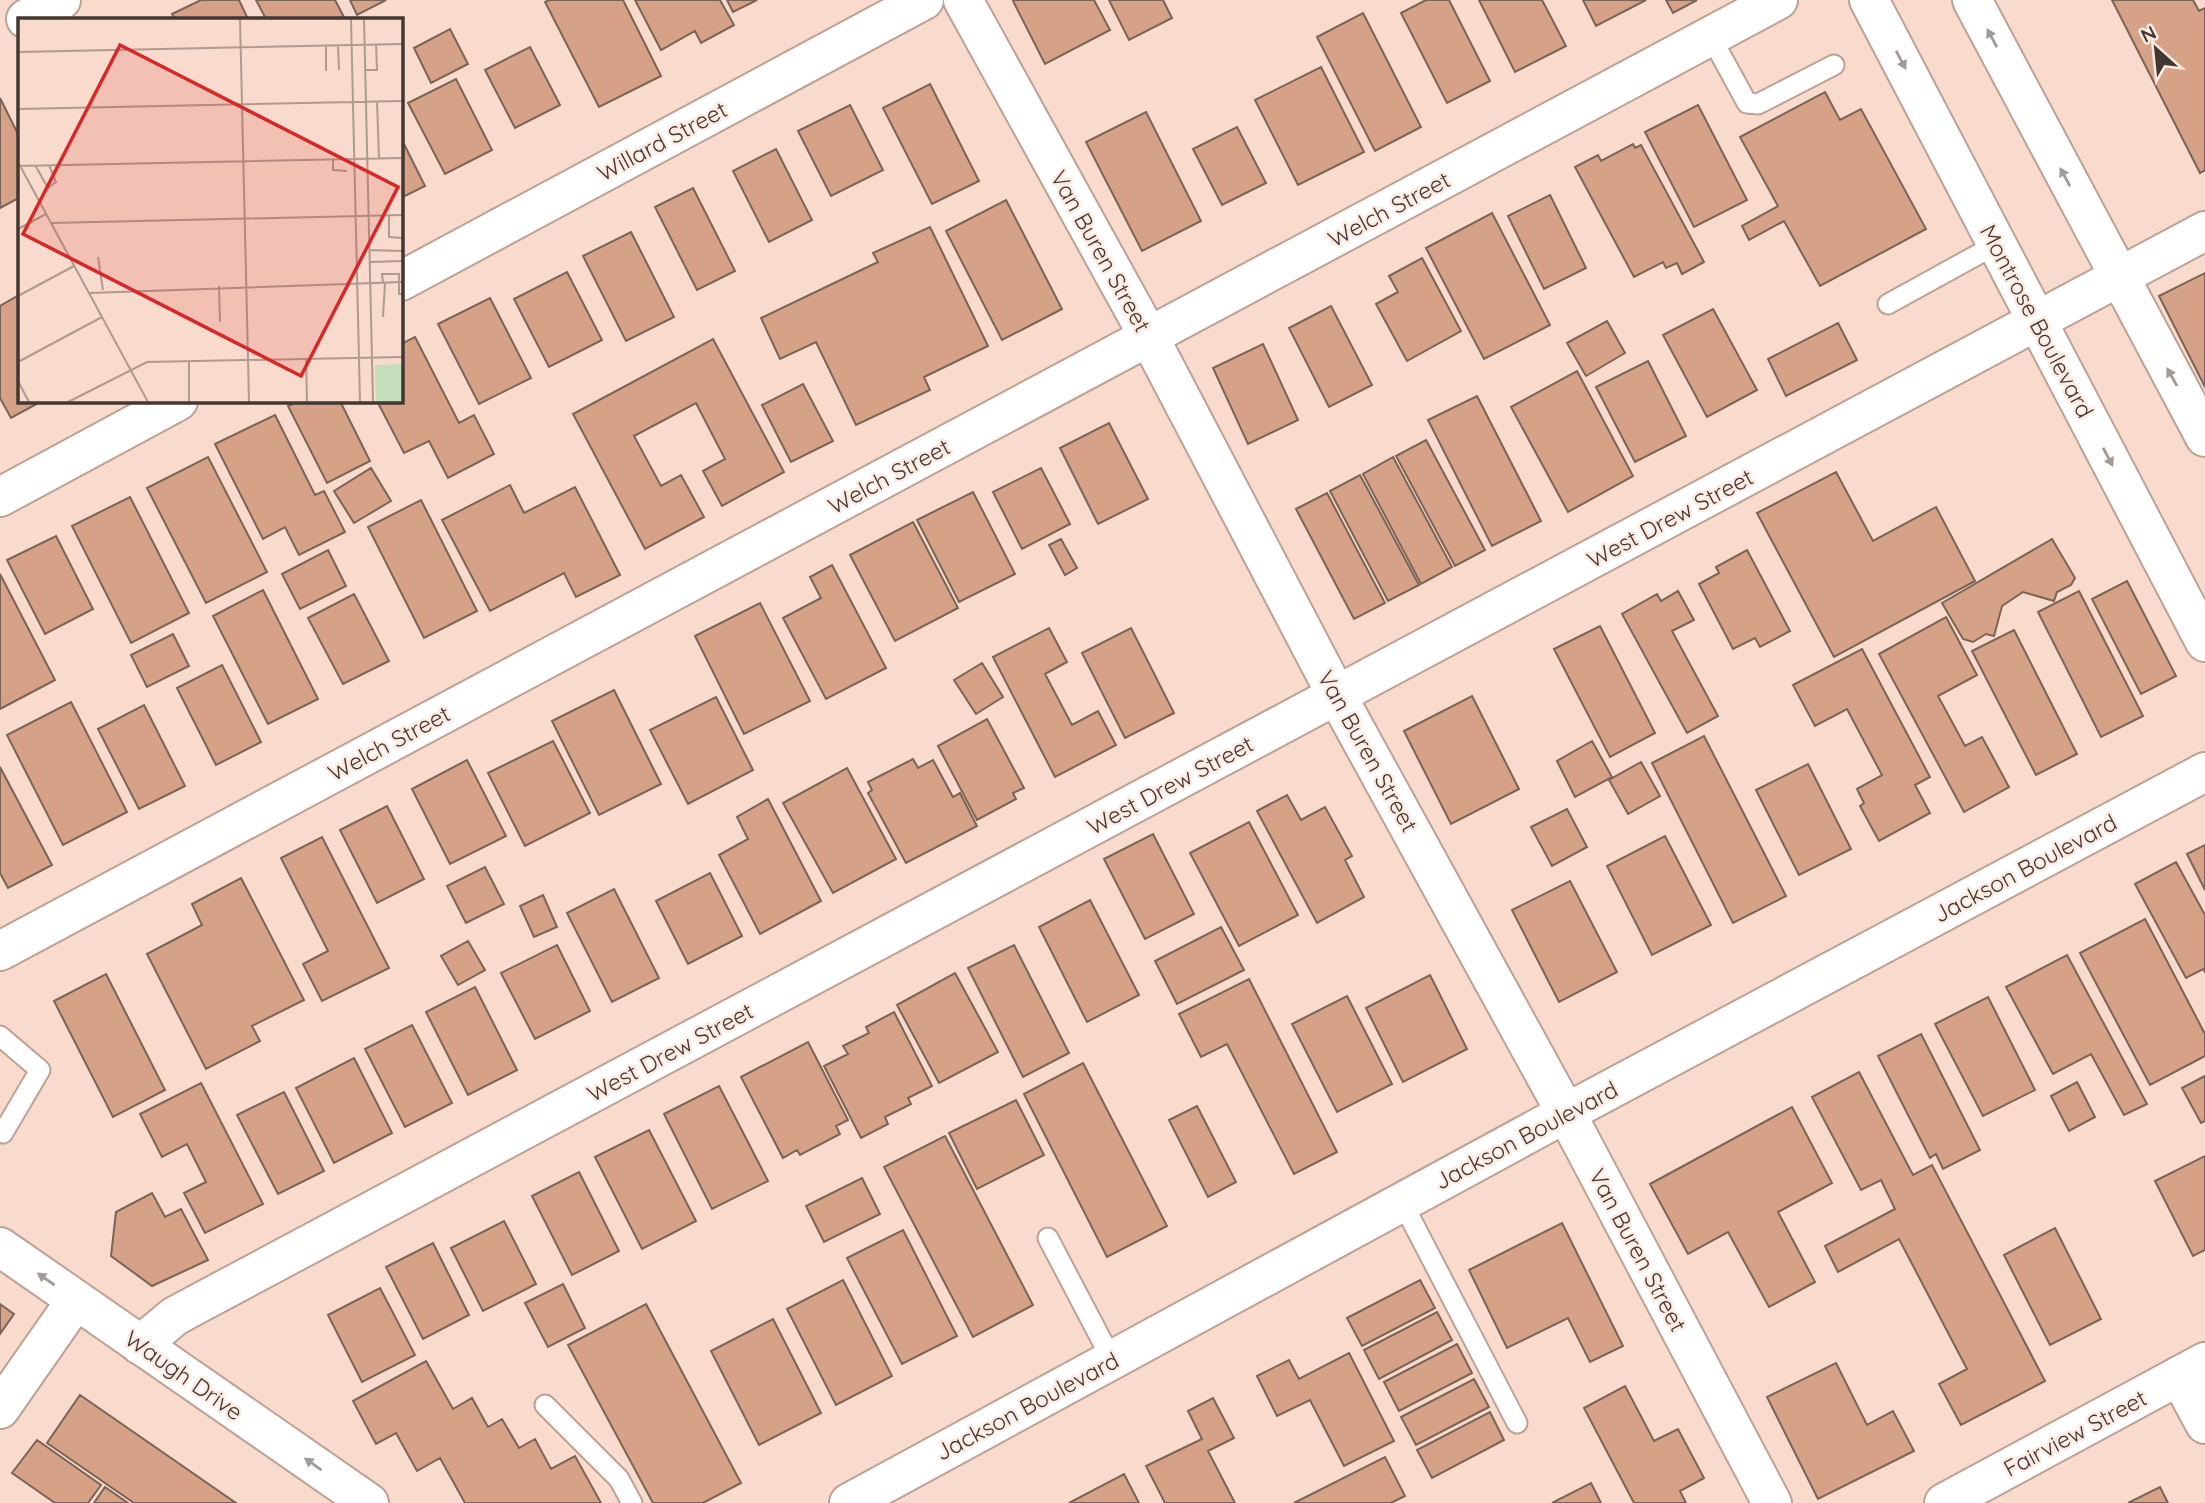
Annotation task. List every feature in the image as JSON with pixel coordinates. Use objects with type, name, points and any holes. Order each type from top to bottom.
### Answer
[{"type":"street","points":[[28,18],[61,0]]},
{"type":"street","name":"Willard Street","points":[[402,280],[924,0]]},
{"type":"street","name":"Van Buren Street","points":[[963,0],[1149,337],[1337,696],[1566,1113],[1772,1503]]},
{"type":"street","name":"Welch Street","points":[[0,951],[1778,0]]},
{"type":"street","name":"Montrose Boulevard","points":[[1869,0],[2205,642]]},
{"type":"street","points":[[1972,0],[2205,437]]},
{"type":"street","points":[[0,33],[18,24]]},
{"type":"street","name":"West Drew Street","points":[[140,1345],[175,1316],[2205,232]]},
{"type":"street","points":[[0,497],[176,402]]},
{"type":"street","name":"Jackson Boulevard","points":[[849,1503],[1566,1113],[2205,772]]},
{"type":"street","name":"Waugh Drive","points":[[0,1247],[369,1503]]},
{"type":"street","points":[[0,1409],[76,1300]]},
{"type":"street","points":[[2192,1369],[2205,1424]]},
{"type":"street","name":"Fairview Street","points":[[1944,1503],[2192,1369]]},
{"type":"lane","points":[[1711,37],[1747,103],[1758,104],[1834,65]]},
{"type":"lane","points":[[1888,304],[1997,244]]},
{"type":"lane","points":[[0,1036],[40,1070],[3,1133],[0,1131]]},
{"type":"lane","points":[[1402,1202],[1517,1423]]},
{"type":"lane","points":[[1048,1238],[1112,1360]]},
{"type":"lane","points":[[545,1405],[619,1479],[632,1503]]},
{"type":"building","points":[[201,0],[239,0],[248,18],[174,18],[172,14]]},
{"type":"building","points":[[256,0],[335,0],[344,18],[265,18]]},
{"type":"building","points":[[350,0],[386,0],[357,15]]},
{"type":"building","points":[[623,0],[661,76],[599,107],[545,2]]},
{"type":"building","points":[[635,0],[720,0],[734,25],[701,43],[695,31],[661,50]]},
{"type":"building","points":[[727,0],[757,0],[733,12]]},
{"type":"building","points":[[1094,0],[1110,30],[1045,64],[1013,1]]},
{"type":"building","points":[[1109,0],[1163,0],[1172,18],[1129,40]]},
{"type":"building","points":[[1426,0],[1449,0],[1490,81],[1447,103],[1401,13]]},
{"type":"building","points":[[1479,0],[1542,0],[1566,46],[1515,72]]},
{"type":"building","points":[[1583,0],[1646,0],[1596,26]]},
{"type":"building","points":[[1666,0],[1697,0],[1673,13]]},
{"type":"building","points":[[2112,0],[2193,0],[2199,11],[2205,8],[2205,170],[2200,173]]},
{"type":"building","points":[[1363,13],[1421,127],[1375,151],[1317,37]]},
{"type":"building","points":[[450,29],[468,64],[431,83],[414,48]]},
{"type":"building","points":[[530,47],[560,105],[515,128],[485,70]]},
{"type":"building","points":[[1321,67],[1364,152],[1298,185],[1255,100]]},
{"type":"building","points":[[456,79],[492,150],[445,174],[408,103]]},
{"type":"building","points":[[930,84],[979,181],[932,204],[883,108]]},
{"type":"building","points":[[1825,92],[1840,120],[1861,109],[1926,229],[1820,286],[1784,221],[1749,240],[1742,226],[1778,206],[1740,137]]},
{"type":"building","points":[[0,98],[18,134],[18,199],[0,208]]},
{"type":"building","points":[[850,105],[883,170],[831,196],[798,131]]},
{"type":"building","points":[[1698,105],[1747,200],[1694,227],[1645,132]]},
{"type":"building","points":[[1146,112],[1201,221],[1142,251],[1086,142]]},
{"type":"building","points":[[1237,127],[1266,183],[1222,205],[1193,149]]},
{"type":"building","points":[[402,140],[425,186],[402,198]]},
{"type":"building","points":[[1633,144],[1635,148],[1641,145],[1704,262],[1682,274],[1677,263],[1666,268],[1663,262],[1634,277],[1575,167],[1598,155],[1601,161]]},
{"type":"building","points":[[776,149],[812,220],[769,242],[733,171]]},
{"type":"building","points":[[693,188],[735,271],[697,290],[655,207]]},
{"type":"building","points":[[1550,195],[1586,268],[1544,289],[1508,216]]},
{"type":"building","points":[[1006,200],[1062,309],[1002,340],[946,231]]},
{"type":"building","points":[[1492,213],[1550,325],[1484,359],[1426,248]]},
{"type":"building","points":[[930,227],[988,346],[924,377],[930,390],[856,425],[816,342],[780,359],[761,318],[878,262],[873,253]]},
{"type":"building","points":[[631,232],[674,317],[626,341],[583,256]]},
{"type":"building","points":[[1422,258],[1461,331],[1407,361],[1376,304],[1398,292],[1389,276]]},
{"type":"building","points":[[567,272],[602,340],[549,367],[514,299]]},
{"type":"building","points":[[2205,273],[2205,387],[2159,296]]},
{"type":"building","points":[[18,296],[18,402],[40,402],[11,418],[0,398],[0,306]]},
{"type":"building","points":[[490,298],[531,378],[479,404],[438,324]]},
{"type":"building","points":[[1331,306],[1372,385],[1329,407],[1289,328]]},
{"type":"building","points":[[1713,309],[1757,390],[1707,417],[1663,335]]},
{"type":"building","points":[[1607,321],[1625,353],[1586,376],[1567,343]]},
{"type":"building","points":[[1838,323],[1857,360],[1786,396],[1768,359]]},
{"type":"building","points":[[415,337],[459,423],[474,415],[494,454],[448,478],[429,441],[404,453],[378,402],[402,402],[402,344]]},
{"type":"building","points":[[713,339],[784,472],[722,506],[703,471],[725,459],[696,403],[634,436],[661,486],[681,475],[704,517],[645,549],[573,414]]},
{"type":"building","points":[[1263,344],[1298,420],[1248,444],[1213,368]]},
{"type":"building","points":[[1648,361],[1686,436],[1635,462],[1596,387]]},
{"type":"building","points":[[1577,371],[1633,476],[1568,512],[1511,407]]},
{"type":"building","points":[[803,384],[833,441],[791,462],[762,405]]},
{"type":"building","points":[[1477,396],[1541,521],[1492,546],[1428,420]]},
{"type":"building","points":[[297,402],[340,402],[370,461],[327,483],[288,406]]},
{"type":"building","points":[[275,415],[315,495],[324,491],[345,532],[299,555],[285,527],[263,539],[215,444]]},
{"type":"building","points":[[1109,423],[1148,499],[1098,524],[1060,448]]},
{"type":"building","points":[[1426,440],[1485,550],[1455,566],[1396,456]]},
{"type":"building","points":[[208,457],[267,572],[206,603],[147,488]]},
{"type":"building","points":[[1393,457],[1452,567],[1421,584],[1363,474]]},
{"type":"building","points":[[371,468],[391,501],[354,523],[334,491]]},
{"type":"building","points":[[1041,468],[1070,524],[1022,549],[993,492]]},
{"type":"building","points":[[1836,472],[1873,541],[1936,507],[1975,581],[1834,657],[1757,513]]},
{"type":"building","points":[[1360,475],[1419,585],[1388,601],[1330,491]]},
{"type":"building","points":[[510,485],[524,513],[575,487],[620,575],[576,597],[564,573],[490,611],[442,520]]},
{"type":"building","points":[[973,492],[1015,574],[959,602],[917,520]]},
{"type":"building","points":[[1327,493],[1385,603],[1354,619],[1296,509]]},
{"type":"building","points":[[130,497],[189,613],[131,643],[72,526]]},
{"type":"building","points":[[421,500],[477,611],[424,638],[368,527]]},
{"type":"building","points":[[913,522],[958,608],[895,641],[850,555]]},
{"type":"building","points":[[56,536],[93,609],[45,634],[7,560]]},
{"type":"building","points":[[1061,539],[1077,568],[1065,575],[1049,545]]},
{"type":"building","points":[[2052,539],[2075,578],[2071,585],[2057,592],[2054,601],[2023,592],[2002,606],[1994,636],[1986,634],[1973,642],[1963,639],[1942,603]]},
{"type":"building","points":[[328,550],[346,586],[300,609],[282,574]]},
{"type":"building","points":[[1747,550],[1790,631],[1760,647],[1755,638],[1733,649],[1699,584],[1719,573],[1716,567]]},
{"type":"building","points":[[832,565],[886,668],[826,699],[783,618],[821,598],[810,577]]},
{"type":"building","points":[[0,574],[55,680],[0,709]]},
{"type":"building","points":[[2127,581],[2176,676],[2141,694],[2092,599]]},
{"type":"building","points":[[263,590],[318,699],[268,724],[213,616]]},
{"type":"building","points":[[1678,591],[1694,620],[1672,631],[1718,716],[1687,733],[1622,614],[1657,594],[1661,601]]},
{"type":"building","points":[[2079,591],[2143,716],[2101,737],[2038,612]]},
{"type":"building","points":[[354,594],[389,661],[343,684],[308,618]]},
{"type":"building","points":[[760,603],[810,701],[744,734],[695,636]]},
{"type":"building","points":[[1946,617],[1977,675],[1938,696],[1965,746],[1982,737],[2009,787],[1964,812],[1879,654]]},
{"type":"building","points":[[1600,626],[1655,733],[1610,757],[1554,649]]},
{"type":"building","points":[[1049,628],[1067,662],[1045,674],[1072,725],[1098,711],[1116,745],[1055,777],[993,657]]},
{"type":"building","points":[[1131,628],[1174,713],[1125,738],[1082,653]]},
{"type":"building","points":[[2014,630],[2077,754],[2036,775],[1972,651]]},
{"type":"building","points":[[173,634],[189,666],[147,687],[131,655]]},
{"type":"building","points":[[1862,649],[1930,777],[1915,785],[1930,813],[1879,841],[1860,806],[1864,803],[1857,789],[1882,775],[1847,709],[1815,726],[1793,685]]},
{"type":"building","points":[[982,663],[1003,697],[976,714],[954,680]]},
{"type":"building","points":[[222,665],[261,742],[216,765],[177,688]]},
{"type":"building","points":[[614,690],[661,784],[599,815],[552,721]]},
{"type":"building","points":[[1472,696],[1519,789],[1451,824],[1404,731]]},
{"type":"building","points":[[716,697],[753,770],[688,804],[650,730]]},
{"type":"building","points":[[71,702],[127,812],[63,845],[7,735]]},
{"type":"building","points":[[144,705],[185,786],[139,809],[98,729]]},
{"type":"building","points":[[987,719],[1024,788],[1013,793],[1016,799],[977,820],[938,746]]},
{"type":"building","points":[[1704,736],[1786,896],[1733,923],[1652,763]]},
{"type":"building","points":[[553,741],[590,813],[525,846],[488,773]]},
{"type":"building","points":[[1592,741],[1612,777],[1575,797],[1557,761]]},
{"type":"building","points":[[913,759],[918,768],[933,760],[953,797],[960,793],[977,826],[906,863],[868,793],[872,790],[868,782]]},
{"type":"building","points":[[467,760],[506,836],[450,864],[412,789]]},
{"type":"building","points":[[1641,762],[1660,796],[1628,814],[1609,780]]},
{"type":"building","points":[[1808,764],[1851,849],[1799,875],[1756,790]]},
{"type":"building","points":[[0,767],[52,865],[8,888],[0,873]]},
{"type":"building","points":[[847,768],[896,859],[833,893],[783,803]]},
{"type":"building","points":[[1287,795],[1301,820],[1325,807],[1352,856],[1345,860],[1364,897],[1317,923],[1257,811]]},
{"type":"building","points":[[768,799],[821,901],[760,934],[719,855],[748,839],[737,817]]},
{"type":"building","points":[[387,806],[424,879],[377,903],[340,830]]},
{"type":"building","points":[[1567,809],[1587,847],[1552,866],[1531,827]]},
{"type":"building","points":[[1249,822],[1298,915],[1239,946],[1190,853]]},
{"type":"building","points":[[1153,834],[1194,914],[1145,939],[1104,859]]},
{"type":"building","points":[[1665,836],[1711,925],[1652,955],[1607,866]]},
{"type":"building","points":[[322,837],[389,968],[322,1001],[303,964],[328,951],[281,858]]},
{"type":"building","points":[[2205,845],[2205,890],[2187,854]]},
{"type":"building","points":[[2176,862],[2205,915],[2205,972],[2203,969],[2186,978],[2135,884]]},
{"type":"building","points":[[485,867],[504,904],[466,923],[447,886]]},
{"type":"building","points":[[710,873],[742,936],[688,964],[656,901]]},
{"type":"building","points":[[241,878],[304,1000],[252,1026],[260,1041],[206,1069],[147,954],[202,925],[192,904]]},
{"type":"building","points":[[1570,881],[1617,972],[1559,1002],[1512,910]]},
{"type":"building","points":[[614,889],[659,978],[612,1002],[567,913]]},
{"type":"building","points":[[543,895],[557,927],[534,937],[520,906]]},
{"type":"building","points":[[1090,900],[1139,995],[1087,1022],[1039,927]]},
{"type":"building","points":[[2145,919],[2205,1034],[2205,1056],[2150,1085],[2080,953]]},
{"type":"building","points":[[1221,927],[1244,970],[1177,1004],[1155,961]]},
{"type":"building","points":[[468,941],[485,970],[458,985],[441,956]]},
{"type":"building","points":[[557,945],[590,1011],[535,1039],[501,973]]},
{"type":"building","points":[[1014,945],[1069,1053],[1023,1077],[968,968]]},
{"type":"building","points":[[2067,955],[2147,1104],[2124,1115],[2091,1054],[2053,1074],[2006,987]]},
{"type":"building","points":[[955,973],[998,1052],[939,1083],[897,1005]]},
{"type":"building","points":[[106,974],[165,1090],[113,1117],[54,1001]]},
{"type":"building","points":[[1430,975],[1467,1049],[1403,1082],[1366,1008]]},
{"type":"building","points":[[1249,979],[1337,1152],[1294,1174],[1227,1044],[1201,1057],[1179,1014]]},
{"type":"building","points":[[475,987],[517,1070],[468,1095],[426,1012]]},
{"type":"building","points":[[1347,996],[1392,1084],[1337,1112],[1292,1024]]},
{"type":"building","points":[[1988,997],[2035,1090],[1983,1116],[1935,1024]]},
{"type":"building","points":[[894,1012],[932,1086],[908,1098],[911,1104],[885,1117],[888,1124],[861,1138],[824,1066],[848,1054],[843,1046],[869,1033],[866,1027]]},
{"type":"building","points":[[412,1025],[452,1103],[405,1127],[365,1049]]},
{"type":"building","points":[[1921,1034],[1980,1150],[1943,1169],[1936,1154],[1930,1158],[1878,1056]]},
{"type":"building","points":[[808,1042],[848,1120],[836,1126],[840,1134],[800,1155],[797,1150],[783,1158],[741,1077]]},
{"type":"building","points":[[354,1058],[392,1133],[334,1163],[296,1088]]},
{"type":"building","points":[[1083,1063],[1167,1226],[1107,1257],[1024,1094]]},
{"type":"building","points":[[1859,1072],[1913,1175],[1932,1165],[2045,1381],[1961,1425],[1939,1384],[1967,1369],[1899,1239],[1838,1272],[1825,1246],[1895,1209],[1881,1180],[1861,1190],[1812,1097]]},
{"type":"building","points":[[2205,1076],[2205,1121],[2201,1123],[2182,1088]]},
{"type":"building","points":[[2077,1082],[2095,1117],[2069,1131],[2051,1096]]},
{"type":"building","points":[[201,1083],[263,1204],[205,1233],[184,1193],[206,1182],[187,1144],[162,1157],[140,1114]]},
{"type":"building","points":[[719,1086],[768,1181],[712,1209],[664,1114]]},
{"type":"building","points":[[284,1092],[324,1171],[278,1194],[237,1115]]},
{"type":"building","points":[[1016,1100],[1044,1155],[977,1189],[949,1133]]},
{"type":"building","points":[[1197,1106],[1236,1182],[1208,1197],[1169,1120]]},
{"type":"building","points":[[1792,1107],[1832,1183],[1778,1212],[1815,1282],[1769,1307],[1728,1232],[1688,1254],[1650,1184]]},
{"type":"building","points":[[649,1130],[696,1221],[642,1249],[595,1157]]},
{"type":"building","points":[[945,1136],[1033,1305],[973,1337],[884,1167]]},
{"type":"building","points":[[2205,1156],[2205,1250],[2193,1256],[2155,1181]]},
{"type":"building","points":[[579,1172],[619,1251],[572,1275],[532,1196]]},
{"type":"building","points":[[862,1178],[880,1214],[824,1242],[806,1206]]},
{"type":"building","points":[[152,1193],[165,1217],[181,1209],[208,1260],[152,1286],[111,1256],[116,1212]]},
{"type":"building","points":[[504,1221],[536,1284],[483,1311],[451,1248]]},
{"type":"building","points":[[1562,1223],[1623,1346],[1590,1362],[1568,1318],[1507,1348],[1469,1270]]},
{"type":"building","points":[[2055,1228],[2101,1319],[2050,1345],[2004,1255]]},
{"type":"building","points":[[903,1230],[957,1336],[902,1364],[847,1258]]},
{"type":"building","points":[[433,1243],[469,1315],[423,1339],[386,1267]]},
{"type":"building","points":[[843,1280],[892,1376],[836,1405],[787,1309]]},
{"type":"building","points":[[1420,1280],[1435,1308],[1362,1346],[1347,1318]]},
{"type":"building","points":[[563,1284],[585,1328],[548,1347],[525,1303]]},
{"type":"building","points":[[380,1288],[415,1355],[362,1382],[328,1315]]},
{"type":"building","points":[[0,1304],[14,1314],[0,1334]]},
{"type":"building","points":[[646,1304],[741,1483],[703,1503],[653,1503],[568,1345]]},
{"type":"building","points":[[1437,1312],[1452,1340],[1379,1379],[1364,1350]]},
{"type":"building","points":[[773,1319],[821,1413],[759,1445],[711,1351]]},
{"type":"building","points":[[1457,1344],[1472,1373],[1399,1411],[1384,1382]]},
{"type":"building","points":[[1349,1353],[1394,1441],[1344,1466],[1310,1400],[1277,1416],[1257,1376],[1289,1360],[1299,1379]]},
{"type":"building","points":[[426,1361],[453,1409],[472,1398],[488,1427],[502,1419],[519,1448],[535,1439],[551,1469],[575,1456],[601,1503],[465,1503],[440,1458],[417,1471],[396,1433],[376,1444],[353,1401]]},
{"type":"building","points":[[1836,1363],[1867,1425],[1893,1411],[1914,1451],[1818,1499],[1767,1397]]},
{"type":"building","points":[[1474,1379],[1489,1407],[1416,1445],[1401,1417]]},
{"type":"building","points":[[1625,1386],[1654,1441],[1678,1429],[1704,1478],[1680,1491],[1686,1503],[1634,1503],[1584,1408]]},
{"type":"building","points":[[80,1395],[236,1503],[134,1503],[47,1443]]},
{"type":"building","points":[[1213,1398],[1234,1438],[1208,1451],[1235,1503],[1165,1503],[1146,1466],[1202,1439],[1188,1411]]},
{"type":"building","points":[[1490,1412],[1504,1440],[1432,1478],[1417,1450]]},
{"type":"building","points":[[37,1440],[101,1485],[88,1503],[55,1503],[12,1473]]},
{"type":"building","points":[[1385,1457],[1405,1496],[1391,1503],[1294,1503]]},
{"type":"building","points":[[1124,1474],[1139,1503],[1069,1503]]},
{"type":"building","points":[[1591,1483],[1601,1503],[1552,1503]]},
{"type":"building","points":[[105,1487],[128,1503],[94,1503]]},
{"type":"building","points":[[2160,1487],[2168,1503],[2128,1503]]}]
